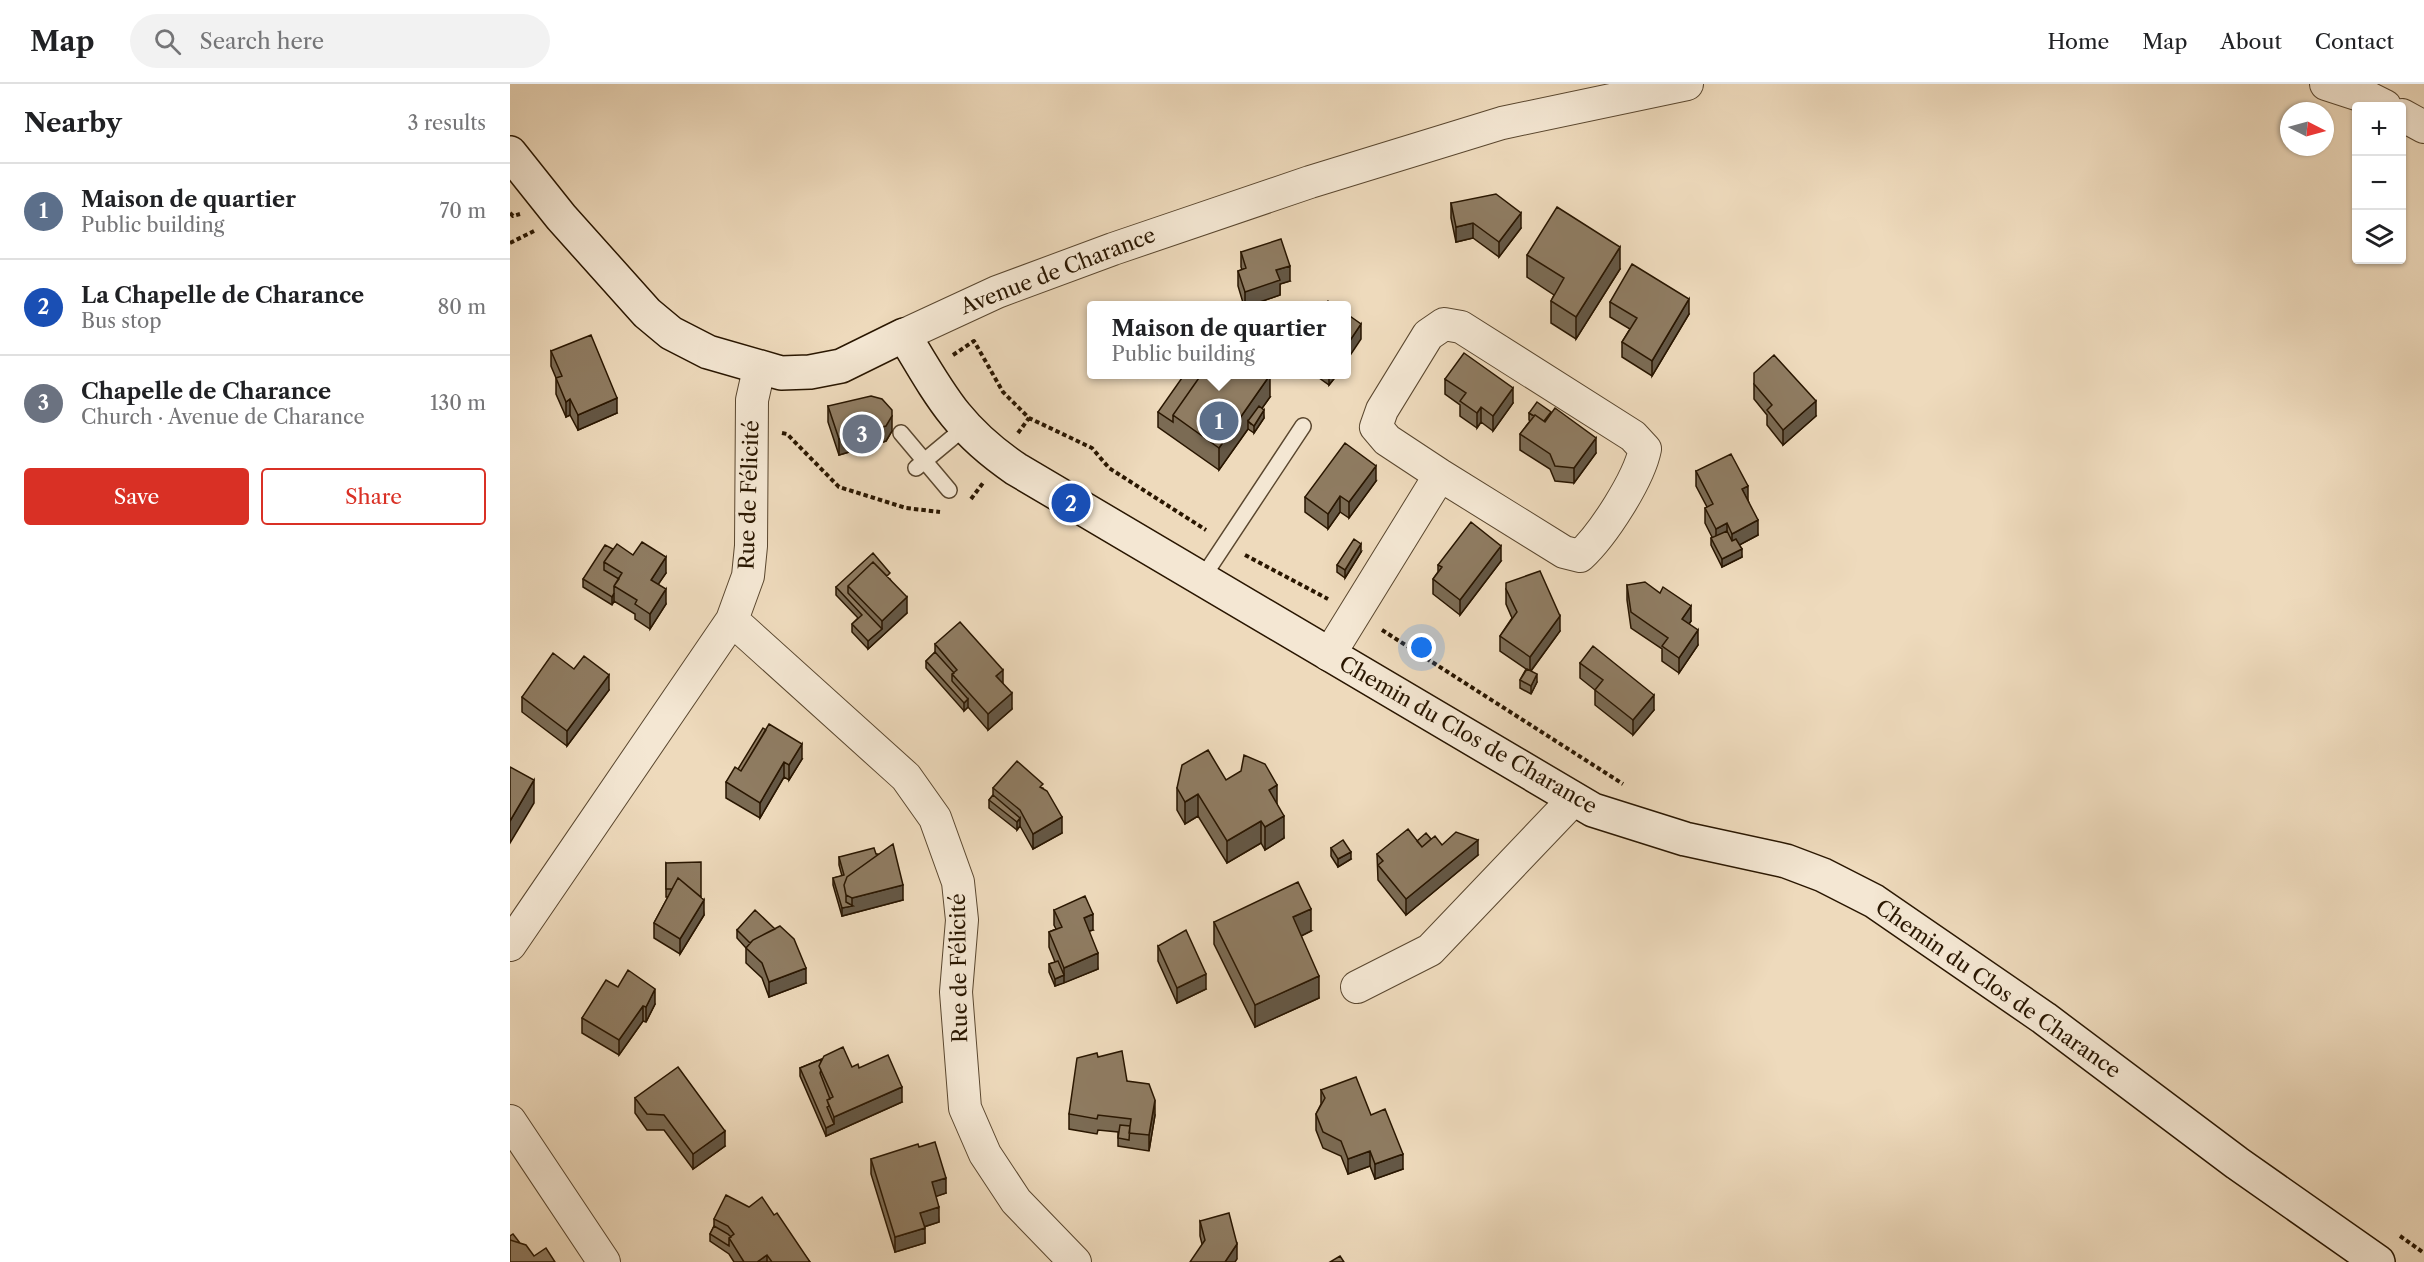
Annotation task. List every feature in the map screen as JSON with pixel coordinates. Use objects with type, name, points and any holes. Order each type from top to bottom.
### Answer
[{"type":"street","name":"Avenue de Charance","points":[[510,153],[567,224],[646,313],[671,333],[708,352],[759,369],[781,373],[841,366],[997,292],[1113,249],[1310,182],[1502,123],[1687,84]]},
{"type":"street","points":[[2326,84],[2378,96]]},
{"type":"street","points":[[2406,118],[2424,127]]},
{"type":"street","points":[[1444,324],[1461,327],[1632,436],[1645,449],[1642,467],[1593,544],[1580,556],[1564,552],[1440,475],[1387,440],[1376,427],[1382,410],[1428,335],[1444,324]]},
{"type":"street","name":"Chemin du Clos de Charance","points":[[904,335],[925,374],[964,428],[1001,459],[1201,580],[1593,810],[1648,829],[1786,861],[1823,875],[1874,901],[2044,1017],[2237,1163],[2378,1262]]},
{"type":"street","name":"Rue de Félicité","points":[[510,945],[732,620],[748,576],[751,546],[752,400],[759,369]]},
{"type":"street","points":[[1329,655],[1440,475]]},
{"type":"street","name":"Rue de Félicité","points":[[732,620],[906,777],[935,818],[958,882],[962,920],[956,992],[965,1108],[985,1154],[1016,1201],[1075,1262]]},
{"type":"street","points":[[1357,987],[1430,950],[1574,799]]},
{"type":"street","points":[[510,1121],[604,1262]]},
{"type":"lane","points":[[1201,580],[1303,426]]},
{"type":"lane","points":[[920,464],[964,428]]},
{"type":"lane","points":[[901,433],[920,464],[949,490]]},
{"type":"path","points":[[944,360],[974,341],[1003,392],[1029,418],[1092,448],[1109,468],[1205,530]]},
{"type":"path","points":[[751,431],[787,434],[839,487],[906,508],[942,512]]},
{"type":"path","points":[[968,503],[1001,459]]},
{"type":"building","points":[[1496,194],[1521,213],[1499,242],[1473,223],[1456,227],[1451,203]]},
{"type":"building","points":[[1557,207],[1620,247],[1576,317],[1551,301],[1564,278],[1527,255]]},
{"type":"building","points":[[1281,239],[1290,266],[1276,270],[1280,280],[1245,292],[1238,271],[1246,268],[1241,252]]},
{"type":"building","points":[[1632,264],[1689,299],[1652,361],[1622,342],[1637,318],[1610,302]]},
{"type":"building","points":[[1351,317],[1361,324],[1351,339]]},
{"type":"building","points":[[591,335],[617,398],[578,415],[570,399],[566,402],[556,378],[562,376],[551,351]]},
{"type":"building","points":[[1464,353],[1513,388],[1493,416],[1481,407],[1477,413],[1460,401],[1466,393],[1445,379]]},
{"type":"building","points":[[1774,355],[1816,401],[1783,430],[1767,410],[1772,405],[1754,384],[1754,373]]},
{"type":"building","points":[[1181,379],[1198,379],[1173,415],[1173,422],[1158,412]]},
{"type":"building","points":[[1198,379],[1267,379],[1219,448],[1173,415]]},
{"type":"building","points":[[871,396],[882,399],[892,410],[892,416],[886,426],[839,439],[828,406]]},
{"type":"building","points":[[1537,402],[1551,412],[1544,421],[1529,413]]},
{"type":"building","points":[[1259,406],[1264,410],[1254,426],[1248,421]]},
{"type":"building","points":[[1555,408],[1596,438],[1574,468],[1555,466],[1550,454],[1520,434],[1535,415],[1545,422]]},
{"type":"building","points":[[1345,443],[1376,466],[1349,502],[1340,496],[1328,514],[1305,497]]},
{"type":"building","points":[[1731,454],[1748,486],[1742,489],[1758,520],[1732,534],[1727,523],[1716,529],[1705,508],[1713,504],[1696,471]]},
{"type":"building","points":[[1471,522],[1501,546],[1460,600],[1433,579],[1442,567],[1438,565]]},
{"type":"building","points":[[1727,531],[1732,541],[1736,539],[1742,549],[1722,559],[1711,538]]},
{"type":"building","points":[[1354,539],[1361,544],[1345,570],[1337,565]]},
{"type":"building","points":[[642,542],[666,557],[651,580],[666,589],[650,614],[635,604],[637,600],[614,586],[622,573],[604,562],[617,544],[633,555]]},
{"type":"building","points":[[605,545],[613,549],[604,562],[604,570],[619,579],[614,586],[612,597],[583,579]]},
{"type":"building","points":[[873,553],[890,573],[887,576],[873,562],[848,586],[848,593],[882,629],[868,641],[852,624],[862,615],[836,587]]},
{"type":"building","points":[[873,562],[907,597],[882,621],[848,586]]},
{"type":"building","points":[[1540,571],[1560,616],[1530,657],[1500,636],[1517,612],[1506,589],[1506,583]]},
{"type":"building","points":[[1645,582],[1660,593],[1663,587],[1691,606],[1682,619],[1698,630],[1679,658],[1662,646],[1668,638],[1631,612],[1627,585]]},
{"type":"building","points":[[960,622],[1003,670],[996,676],[1012,693],[988,714],[952,674],[957,670],[935,644]]},
{"type":"building","points":[[1593,646],[1654,695],[1633,720],[1595,690],[1603,680],[1580,663]]},
{"type":"building","points":[[935,652],[954,673],[952,681],[968,699],[964,703],[926,661]]},
{"type":"building","points":[[553,653],[574,669],[584,656],[609,675],[567,731],[522,697]]},
{"type":"building","points":[[1527,669],[1537,674],[1531,686],[1520,680]]},
{"type":"building","points":[[769,724],[802,744],[789,765],[784,762],[760,803],[726,782],[735,767],[741,771]]},
{"type":"building","points":[[763,728],[766,730],[741,771],[738,769]]},
{"type":"building","points":[[1208,750],[1226,780],[1241,771],[1244,755],[1265,764],[1277,785],[1269,790],[1284,816],[1265,827],[1261,821],[1227,841],[1198,794],[1185,802],[1177,788],[1182,765]]},
{"type":"building","points":[[1017,761],[1043,784],[1040,787],[1047,791],[1062,817],[1033,834],[1020,810],[993,788]]},
{"type":"building","points":[[510,767],[534,780],[510,821]]},
{"type":"building","points":[[993,795],[1020,818],[1017,822],[989,800]]},
{"type":"building","points":[[1408,829],[1422,847],[1435,836],[1442,845],[1456,832],[1478,840],[1406,899],[1378,865],[1383,861],[1377,854]]},
{"type":"building","points":[[1426,833],[1431,839],[1422,847],[1417,841]]},
{"type":"building","points":[[1343,840],[1351,852],[1338,859],[1331,848]]},
{"type":"building","points":[[893,844],[903,885],[852,898],[846,895],[844,885],[847,877]]},
{"type":"building","points":[[874,848],[876,854],[879,854],[847,877],[844,885],[846,902],[853,906],[842,908],[833,878],[844,875],[839,857]]},
{"type":"building","points":[[701,862],[701,897],[678,878],[672,889],[666,889],[666,863]]},
{"type":"building","points":[[678,878],[704,900],[680,939],[654,923]]},
{"type":"building","points":[[1298,882],[1311,909],[1293,917],[1319,976],[1255,1005],[1214,922]]},
{"type":"building","points":[[1085,896],[1093,914],[1084,918],[1098,953],[1064,968],[1049,932],[1062,927],[1054,910]]},
{"type":"building","points":[[755,910],[775,929],[750,943],[737,930]]},
{"type":"building","points":[[780,926],[794,939],[806,968],[769,982],[762,963],[746,948],[753,940]]},
{"type":"building","points":[[1186,930],[1206,974],[1177,988],[1158,946]]},
{"type":"building","points":[[1058,961],[1064,975],[1055,979],[1049,964]]},
{"type":"building","points":[[628,970],[655,989],[646,1007],[643,1006],[619,1040],[582,1018],[606,980],[618,987]]},
{"type":"building","points":[[843,1047],[852,1067],[858,1064],[859,1068],[888,1055],[902,1087],[834,1117],[827,1100],[833,1097],[819,1066],[824,1056]]},
{"type":"building","points":[[1122,1051],[1127,1081],[1149,1084],[1155,1100],[1149,1135],[1129,1133],[1131,1119],[1098,1115],[1097,1119],[1069,1114],[1077,1058],[1097,1053],[1098,1057]]},
{"type":"building","points":[[822,1059],[819,1066],[820,1073],[830,1099],[827,1100],[829,1106],[827,1107],[834,1124],[826,1128],[800,1068]]},
{"type":"building","points":[[678,1067],[725,1131],[693,1154],[664,1115],[647,1114],[635,1098]]},
{"type":"building","points":[[1356,1077],[1371,1115],[1385,1109],[1403,1154],[1375,1164],[1370,1151],[1348,1159],[1341,1141],[1323,1132],[1316,1114],[1325,1098],[1321,1090]]},
{"type":"building","points":[[1120,1125],[1130,1126],[1129,1140],[1118,1138]]},
{"type":"building","points":[[935,1142],[946,1178],[932,1182],[939,1207],[920,1213],[925,1228],[895,1237],[871,1159],[918,1144],[919,1147]]},
{"type":"building","points":[[726,1195],[749,1207],[762,1197],[774,1215],[777,1213],[810,1262],[772,1262],[767,1255],[757,1262],[744,1262],[729,1238],[734,1234],[728,1226],[714,1219]]},
{"type":"building","points":[[1229,1213],[1237,1244],[1225,1262],[1190,1262],[1205,1240],[1200,1221]]},
{"type":"building","points":[[714,1226],[731,1237],[729,1246],[710,1234]]},
{"type":"building","points":[[513,1234],[520,1243],[510,1240]]},
{"type":"building","points":[[510,1240],[526,1245],[534,1256],[546,1248],[555,1262],[510,1262]]},
{"type":"building","points":[[1340,1256],[1344,1262],[1330,1262]]},
{"type":"place","name":"Maison de quartier","points":[[1219,421]]},
{"type":"place","name":"Chapelle de Charance","points":[[862,434]]},
{"type":"place","name":"La Chapelle de Charance","points":[[1071,503]]}]
